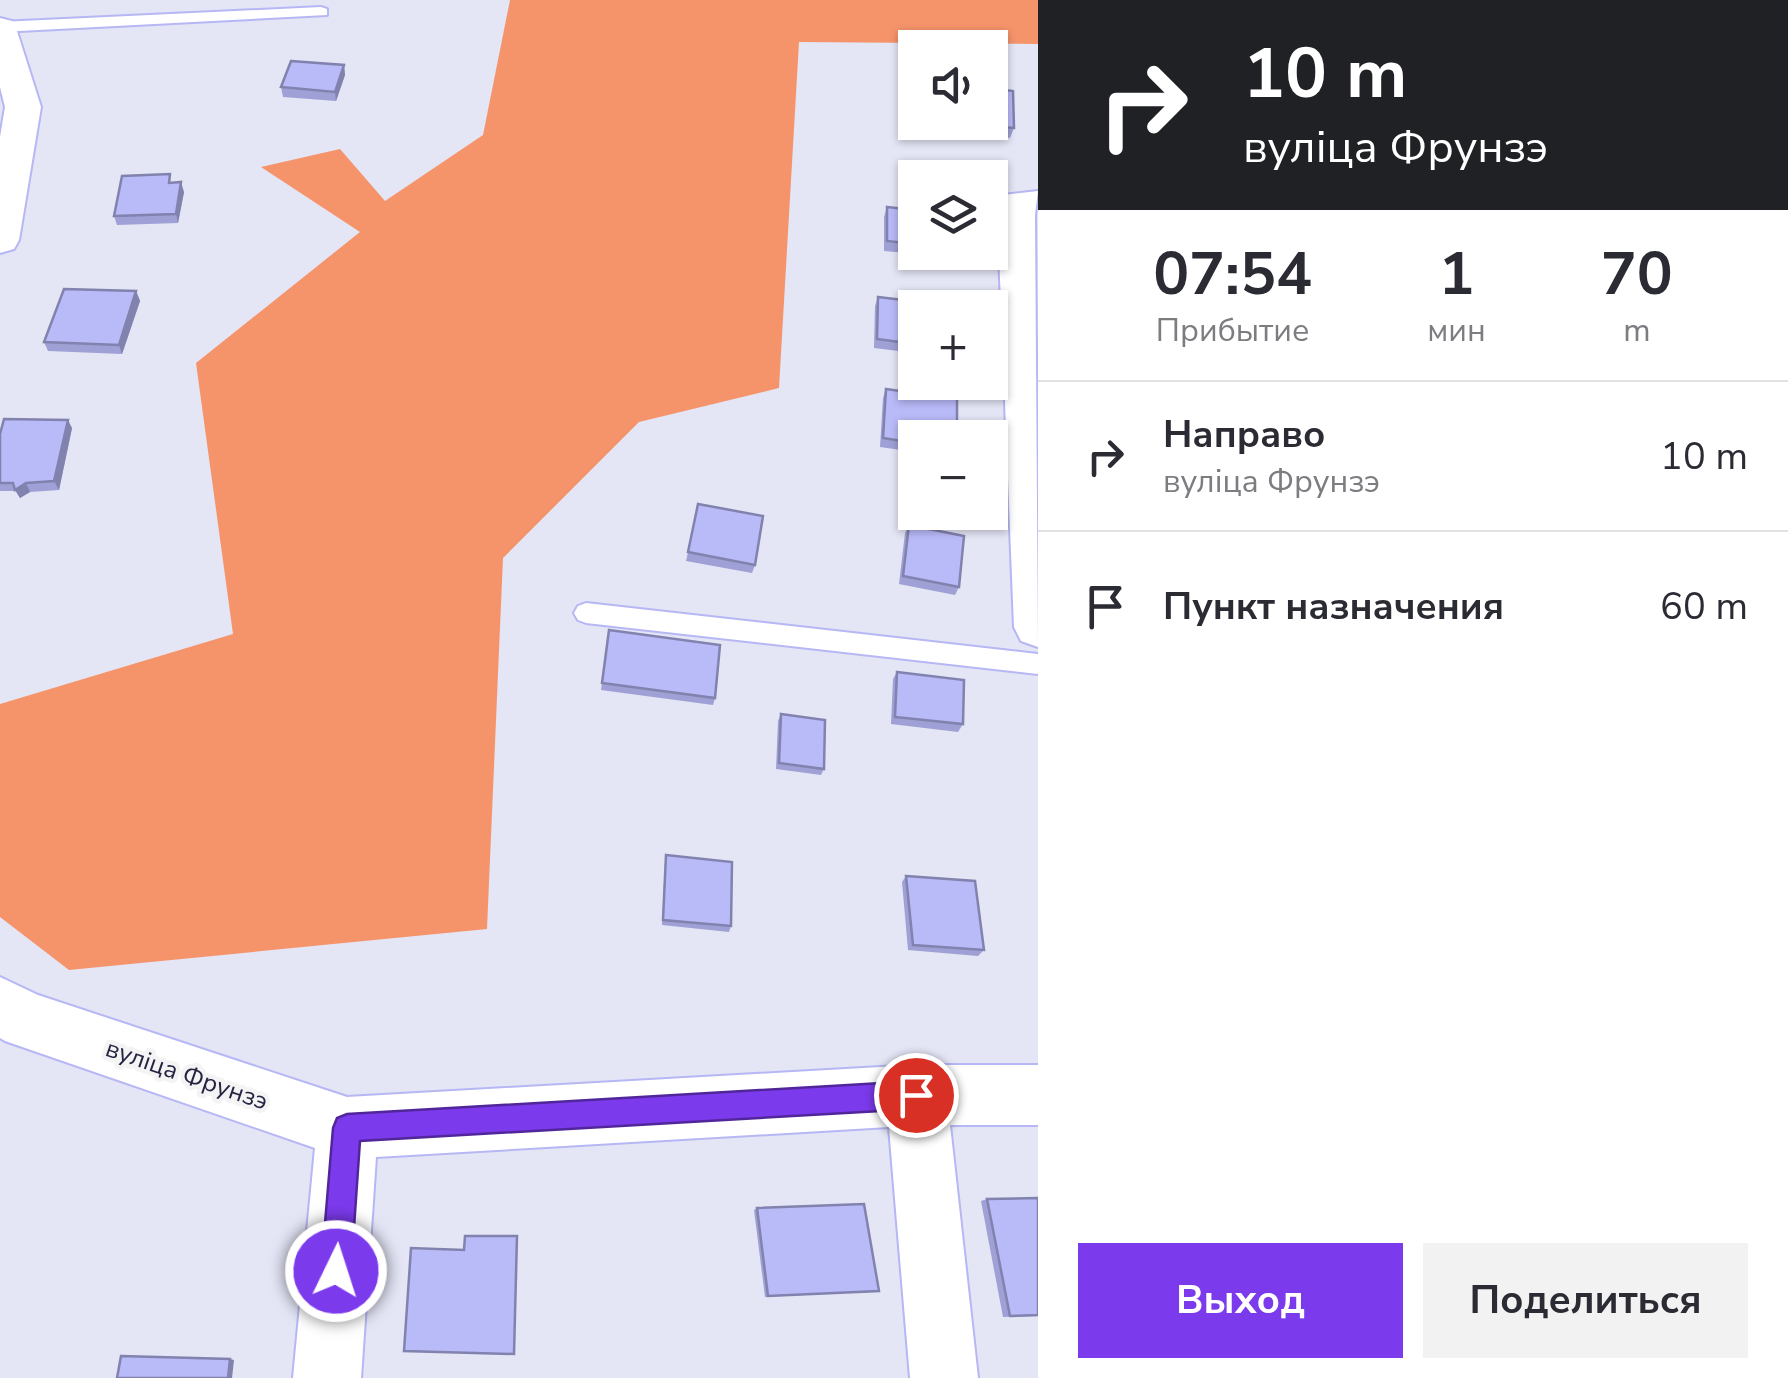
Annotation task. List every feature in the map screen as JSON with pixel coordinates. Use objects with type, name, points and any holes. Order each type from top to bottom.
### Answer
[{"type":"street","points":[[0,240],[22,106],[0,27],[26,0]]},
{"type":"street","points":[[1038,202],[1016,204],[1031,389],[1038,627]]},
{"type":"street","name":"вуліца Фрунзэ","points":[[9,1019],[347,1128],[916,1095],[1038,1095]]},
{"type":"street","points":[[916,1095],[944,1378]]},
{"type":"street","points":[[328,1378],[347,1128]]},
{"type":"lane","points":[[0,27],[322,12]]},
{"type":"lane","points":[[586,613],[1038,664]]},
{"type":"shaded area","points":[[510,0],[1038,0],[1038,44],[1008,44],[1008,30],[898,30],[898,43],[799,42],[779,388],[639,422],[503,558],[487,929],[69,970],[0,917],[0,704],[233,634],[196,363],[360,232],[261,167],[340,149],[385,201],[483,135]]},
{"type":"building","points":[[291,61],[344,65],[335,92],[281,87]]},
{"type":"building","points":[[1008,90],[1013,91],[1014,128],[1008,127]]},
{"type":"building","points":[[170,174],[169,183],[181,182],[176,214],[114,216],[122,176]]},
{"type":"building","points":[[887,207],[898,208],[898,242],[887,241]]},
{"type":"building","points":[[64,289],[136,291],[119,345],[44,342]]},
{"type":"building","points":[[878,297],[898,299],[898,342],[877,339]]},
{"type":"building","points":[[886,389],[898,391],[898,400],[957,400],[957,420],[898,420],[898,440],[883,438]]},
{"type":"building","points":[[4,419],[68,420],[54,481],[26,483],[15,490],[13,483],[0,483],[0,434]]},
{"type":"building","points":[[698,504],[763,516],[755,565],[688,552]]},
{"type":"building","points":[[908,530],[964,536],[959,587],[903,576]]},
{"type":"building","points":[[609,630],[720,645],[715,698],[602,683]]},
{"type":"building","points":[[897,672],[964,680],[963,724],[895,717]]},
{"type":"building","points":[[781,714],[825,720],[824,769],[779,763]]},
{"type":"building","points":[[666,855],[732,862],[731,926],[663,920]]},
{"type":"building","points":[[906,876],[975,881],[984,950],[913,945]]},
{"type":"building","points":[[1038,1198],[1038,1315],[1010,1316],[987,1199]]},
{"type":"building","points":[[864,1204],[879,1291],[768,1296],[757,1208]]},
{"type":"building","points":[[465,1236],[517,1236],[514,1354],[404,1351],[411,1248],[464,1250]]},
{"type":"building","points":[[121,1356],[230,1359],[228,1378],[117,1378]]},
{"type":"route","points":[[336,1271],[347,1128],[916,1095]]}]
